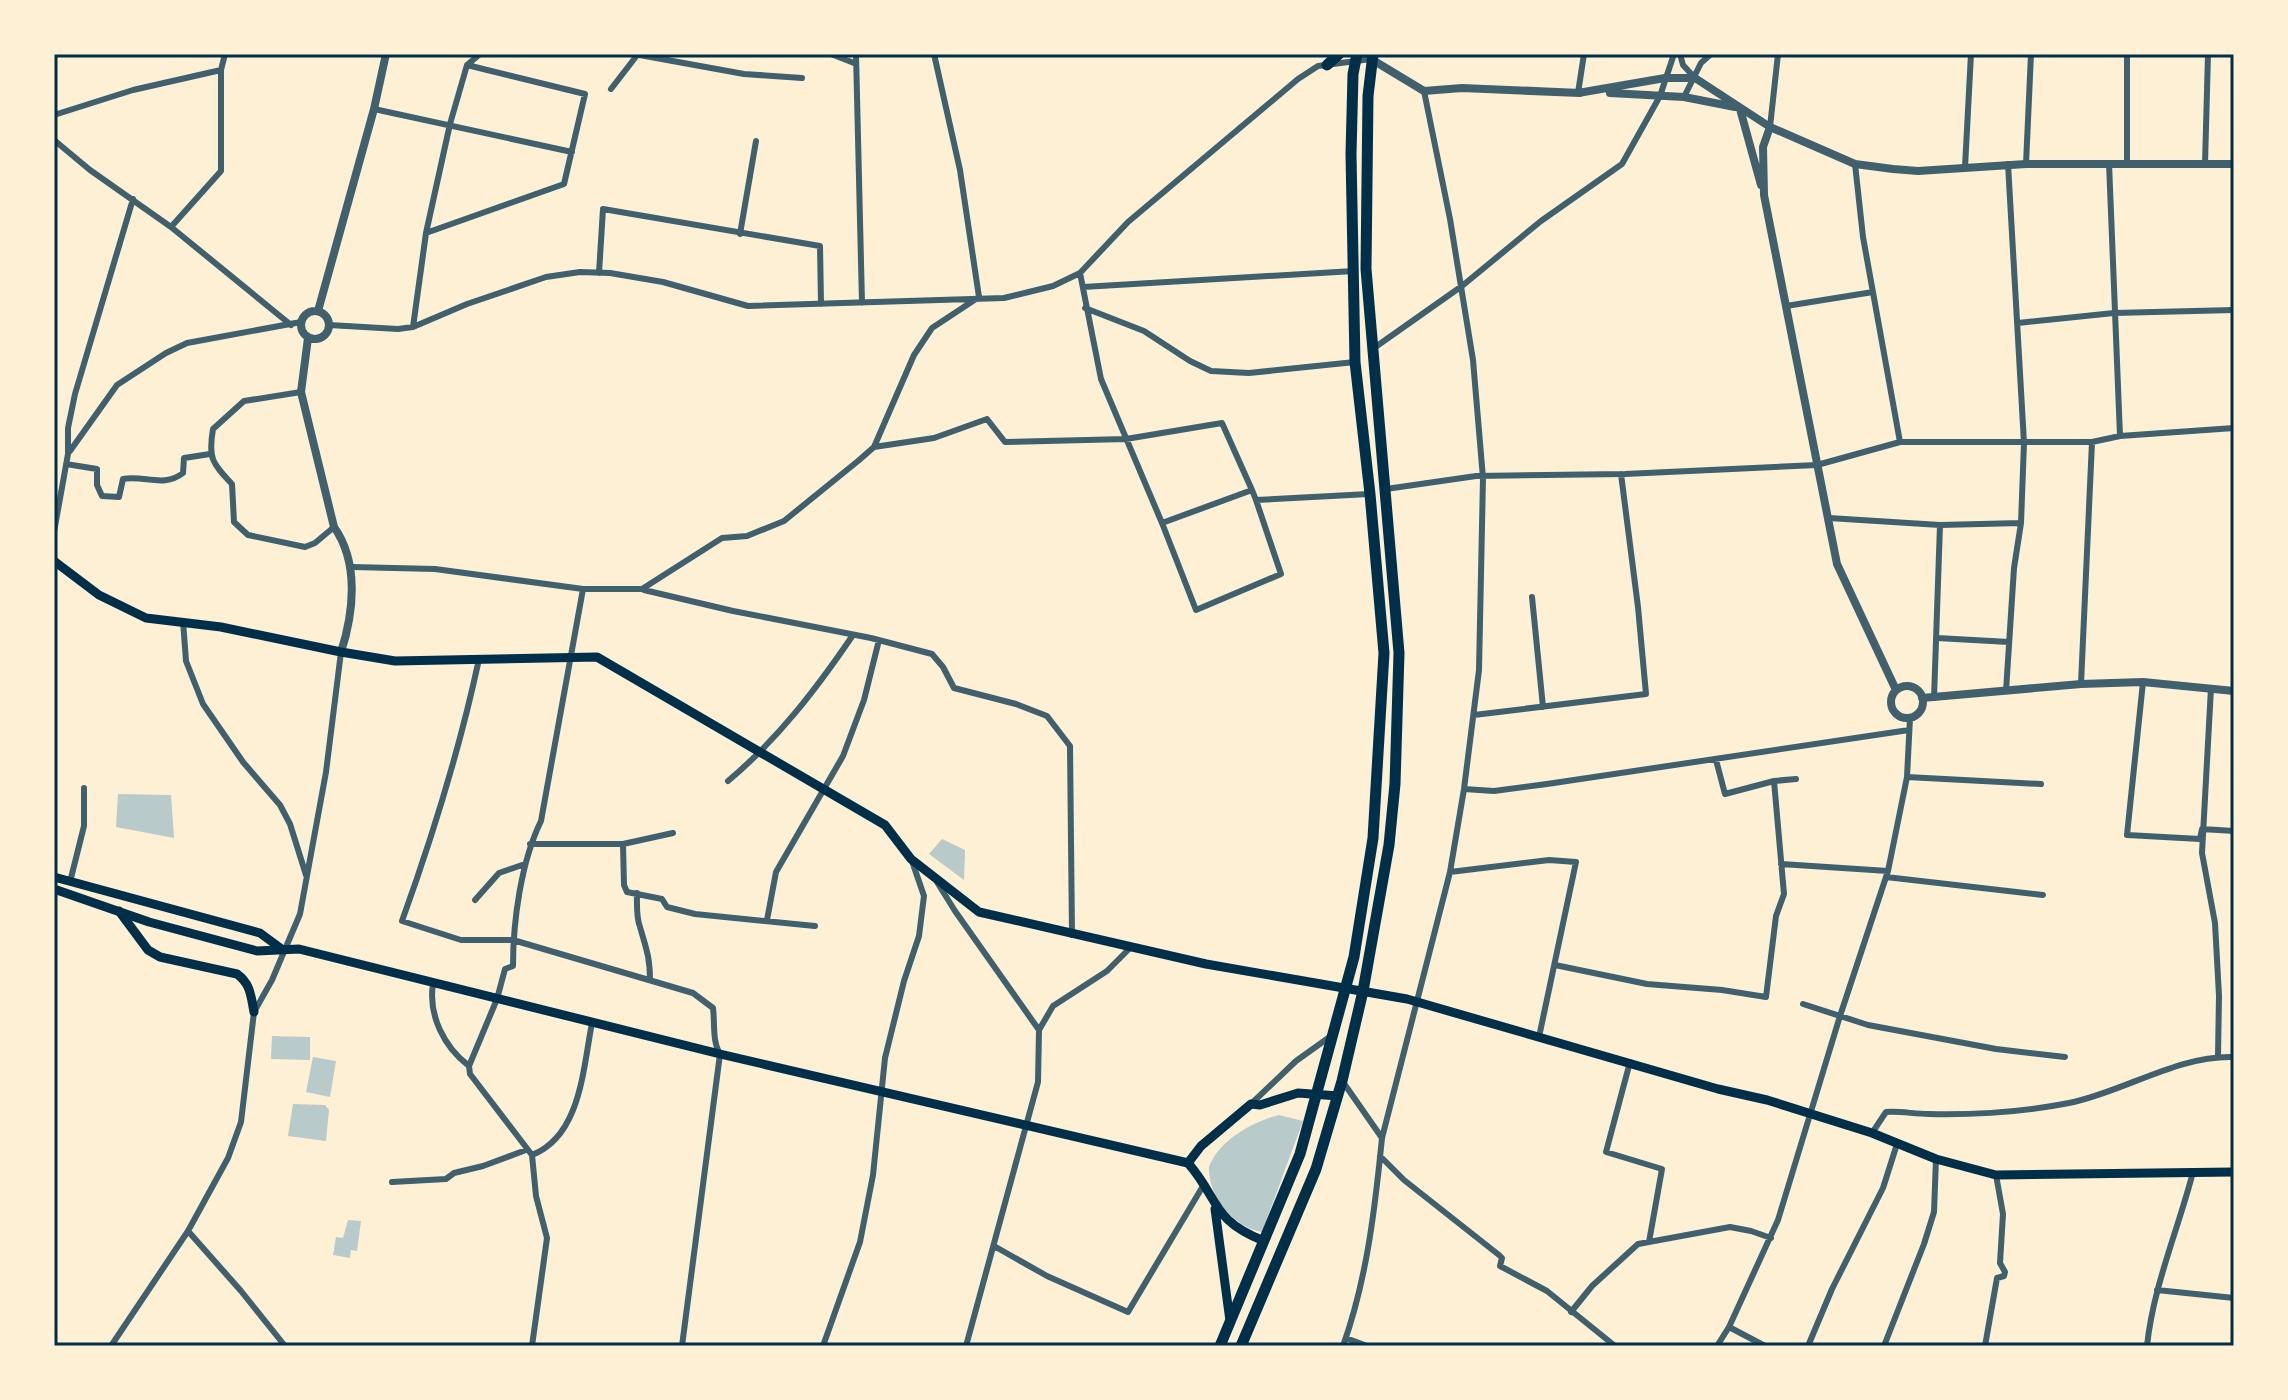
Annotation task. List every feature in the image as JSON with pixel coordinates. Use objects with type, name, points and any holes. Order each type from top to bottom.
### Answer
[{"type":"highway","points":[[1327,65],[1339,54]]},
{"type":"highway","points":[[1220,1346],[1300,1154],[1347,989],[1373,838],[1384,653],[1355,362],[1351,154],[1356,57]]},
{"type":"highway","points":[[1241,1346],[1316,1169],[1338,1096],[1363,991],[1389,845],[1395,784],[1399,653],[1366,269],[1368,96],[1372,57]]},
{"type":"main road","points":[[54,561],[99,595],[146,618],[183,621],[395,661],[597,657],[885,825],[911,859],[979,912],[1206,964],[1407,999],[1809,1114],[1872,1133],[1936,1159],[1996,1175],[2234,1172]]},
{"type":"main road","points":[[54,877],[260,933],[283,950]]},
{"type":"main road","points":[[54,889],[257,951],[299,949],[720,1054],[1188,1163],[1215,1206],[1234,1226],[1264,1241]]},
{"type":"main road","points":[[119,911],[148,950],[160,957],[237,974],[249,987],[254,1012]]},
{"type":"main road","points":[[1188,1163],[1201,1146],[1251,1104],[1260,1105],[1298,1093],[1338,1096]]},
{"type":"main road","points":[[1215,1206],[1230,1321]]},
{"type":"street","points":[[171,227],[221,171],[221,70],[225,54]]},
{"type":"street","points":[[318,311],[374,109],[386,54]]},
{"type":"street","points":[[413,327],[426,233],[450,124],[467,65],[480,54]]},
{"type":"street","points":[[831,54],[854,63]]},
{"type":"street","points":[[856,54],[862,303]]},
{"type":"street","points":[[934,54],[960,170],[979,297]]},
{"type":"street","points":[[1578,93],[1584,54]]},
{"type":"street","points":[[1677,54],[1695,78],[1770,127],[1855,164],[1918,171],[2008,164],[2234,164]]},
{"type":"street","points":[[1374,348],[1462,286],[1541,221],[1622,164],[1660,96],[1677,54]]},
{"type":"street","points":[[1684,97],[1701,63],[1711,54]]},
{"type":"street","points":[[1764,195],[1763,147],[1770,127],[1778,54]]},
{"type":"street","points":[[1965,167],[1971,54]]},
{"type":"street","points":[[2026,164],[2031,54]]},
{"type":"street","points":[[2127,54],[2127,163]]},
{"type":"street","points":[[2205,164],[2208,54]]},
{"type":"street","points":[[611,89],[636,55],[744,74],[802,78]]},
{"type":"street","points":[[329,325],[413,327],[546,277],[580,272],[663,282],[748,306],[1004,298],[1053,286],[1080,273],[1128,222],[1206,153],[1298,79],[1318,66],[1356,57],[1372,57],[1424,91],[1462,88],[1625,93],[1712,100],[1740,108]]},
{"type":"street","points":[[426,233],[564,184],[572,152],[585,94],[467,65]]},
{"type":"street","points":[[54,115],[133,90],[221,70]]},
{"type":"street","points":[[1578,93],[1665,78],[1695,78]]},
{"type":"street","points":[[1343,1346],[1361,1281],[1379,1178],[1382,1138],[1450,872],[1474,715],[1480,639],[1483,478],[1473,360],[1462,286],[1424,91]]},
{"type":"street","points":[[1740,108],[1764,195],[1837,564],[1896,690]]},
{"type":"street","points":[[374,109],[572,152]]},
{"type":"street","points":[[54,140],[296,323],[308,338],[301,392],[334,527],[342,537],[352,567],[347,633],[341,652],[326,772],[300,914],[272,980],[254,1012],[241,1122],[228,1158],[188,1231],[111,1346]]},
{"type":"street","points":[[740,234],[756,141]]},
{"type":"street","points":[[2109,163],[2120,436]]},
{"type":"street","points":[[1855,164],[1863,237],[1900,442]]},
{"type":"street","points":[[2006,691],[2014,568],[2021,523],[2024,443],[2008,164]]},
{"type":"street","points":[[54,532],[75,394],[133,199]]},
{"type":"street","points":[[599,273],[603,209],[820,246],[821,304]]},
{"type":"street","points":[[1083,287],[1354,271]]},
{"type":"street","points":[[874,447],[934,438],[987,419],[1005,442],[1126,439],[1222,423],[1256,500],[1281,574],[1196,610],[1162,523],[1126,439],[1101,379],[1080,273]]},
{"type":"street","points":[[1786,306],[1873,292]]},
{"type":"street","points":[[642,589],[722,538],[747,536],[784,521],[874,447],[914,355],[932,328],[979,297]]},
{"type":"street","points":[[1085,308],[1144,331],[1211,371],[1249,373],[1355,362]]},
{"type":"street","points":[[2018,323],[2114,313],[2234,310]]},
{"type":"street","points":[[68,454],[117,385],[166,353],[187,343],[296,323],[307,313],[318,311],[325,314],[329,325]]},
{"type":"street","points":[[308,338],[322,337],[329,325]]},
{"type":"street","points":[[301,392],[244,401],[213,429],[210,454],[216,467],[232,484],[234,522],[248,535],[305,547],[334,527]]},
{"type":"street","points":[[1386,489],[1476,476],[1621,474],[1817,465],[1900,442],[2092,442],[2120,436],[2234,428]]},
{"type":"street","points":[[2081,684],[2092,442]]},
{"type":"street","points":[[66,464],[97,469],[97,485],[102,496],[119,497],[123,479],[175,480],[183,473],[184,458],[210,454]]},
{"type":"street","points":[[1474,715],[1646,694],[1621,474]]},
{"type":"street","points":[[1162,523],[1252,490]]},
{"type":"street","points":[[1256,500],[1370,494]]},
{"type":"street","points":[[1829,518],[1940,525],[2021,523]]},
{"type":"street","points":[[1934,698],[1940,525]]},
{"type":"street","points":[[352,567],[435,569],[583,589],[642,589],[932,654],[954,688],[1016,704],[1047,716],[1070,746],[1072,935]]},
{"type":"street","points":[[532,1346],[547,1238],[529,1152],[470,1074],[469,1066],[497,999],[505,969],[513,966],[513,940],[525,864],[541,821],[583,589]]},
{"type":"street","points":[[1532,597],[1543,707]]},
{"type":"street","points":[[183,621],[186,661],[203,704],[243,762],[280,805],[290,824],[307,878]]},
{"type":"street","points":[[728,781],[762,752],[804,704],[853,635]]},
{"type":"street","points":[[1937,638],[2009,642]]},
{"type":"street","points":[[767,920],[776,872],[843,756],[857,721],[879,640]]},
{"type":"street","points":[[479,659],[464,728],[425,858],[402,921],[461,940],[513,940],[693,993],[713,1008],[714,1045],[720,1054],[682,1346]]},
{"type":"street","points":[[2143,682],[2127,835],[2200,839],[2202,829]]},
{"type":"street","points":[[1922,698],[1919,713],[1910,718],[1900,717],[1892,709],[1891,699],[1896,690],[1911,687],[1922,698],[2081,684],[2143,682],[2234,691]]},
{"type":"street","points":[[2211,688],[2202,853],[2215,923],[2218,1056]]},
{"type":"street","points":[[1717,1346],[1771,1238],[1887,874],[1907,777],[1910,718]]},
{"type":"street","points":[[1464,789],[1494,791],[1909,730]]},
{"type":"street","points":[[1716,760],[1725,794],[1774,781],[1796,779]]},
{"type":"street","points":[[1907,777],[2041,784]]},
{"type":"street","points":[[1555,965],[1647,984],[1766,997],[1776,916],[1784,894],[1774,781]]},
{"type":"street","points":[[70,882],[84,826],[84,788]]},
{"type":"street","points":[[2202,829],[2234,831]]},
{"type":"street","points":[[530,844],[623,844],[673,833]]},
{"type":"street","points":[[623,844],[624,885],[627,892],[662,899],[667,907],[695,914],[815,926]]},
{"type":"street","points":[[823,1346],[860,1242],[873,1175],[889,1042],[919,936],[924,896],[911,859]]},
{"type":"street","points":[[1450,872],[1549,860],[1576,862],[1539,1037]]},
{"type":"street","points":[[475,900],[499,873],[525,864]]},
{"type":"street","points":[[1781,864],[1887,874],[2043,895]]},
{"type":"street","points":[[933,876],[1039,1030]]},
{"type":"street","points":[[637,893],[638,924],[647,945],[650,980]]},
{"type":"street","points":[[966,1346],[1038,1082],[1039,1030],[1053,1006],[1107,971],[1132,947]]},
{"type":"street","points":[[433,984],[432,1000],[438,1026],[458,1057],[469,1066]]},
{"type":"street","points":[[1803,1004],[1868,1025],[2065,1057]]},
{"type":"street","points":[[392,1182],[446,1179],[454,1173],[529,1152],[557,1140],[575,1104],[592,1023]]},
{"type":"street","points":[[1251,1104],[1296,1061],[1334,1034]]},
{"type":"street","points":[[1872,1133],[1886,1112],[2027,1111],[2071,1103],[2218,1056],[2234,1057]]},
{"type":"street","points":[[1630,1062],[1606,1152],[1662,1169],[1649,1242]]},
{"type":"street","points":[[1342,1081],[1382,1138]]},
{"type":"street","points":[[1808,1346],[1832,1289],[1883,1188],[1897,1144]]},
{"type":"street","points":[[1380,1156],[1404,1180],[1499,1255],[1502,1258],[1500,1266],[1547,1291],[1615,1346]]},
{"type":"street","points":[[1884,1346],[1934,1212],[1936,1159]]},
{"type":"street","points":[[2147,1346],[2157,1290],[2193,1172]]},
{"type":"street","points":[[1985,1346],[1997,1278],[2004,1276],[2005,1272],[2000,1263],[2003,1214],[1996,1175]]},
{"type":"street","points":[[994,1246],[1047,1276],[1128,1312],[1203,1186]]},
{"type":"street","points":[[1571,1312],[1592,1286],[1638,1244],[1730,1227],[1771,1238]]},
{"type":"street","points":[[188,1231],[285,1346]]},
{"type":"street","points":[[2157,1290],[2234,1298]]},
{"type":"street","points":[[1729,1327],[1765,1346]]},
{"type":"street","points":[[1346,1338],[1367,1346]]},
{"type":"shaded area","points":[[118,794],[171,795],[174,838],[116,827]]},
{"type":"shaded area","points":[[942,839],[965,850],[964,880],[929,854]]},
{"type":"shaded area","points":[[272,1036],[310,1037],[310,1060],[271,1059]]},
{"type":"shaded area","points":[[313,1057],[336,1061],[330,1097],[306,1092]]},
{"type":"shaded area","points":[[293,1104],[325,1105],[329,1110],[326,1141],[288,1136]]},
{"type":"shaded area","points":[[1279,1115],[1303,1121],[1262,1232],[1242,1224],[1225,1209],[1213,1189],[1209,1167],[1228,1141],[1258,1122]]},
{"type":"shaded area","points":[[348,1220],[361,1221],[357,1251],[351,1250],[350,1258],[333,1255],[336,1237],[343,1238]]}]
